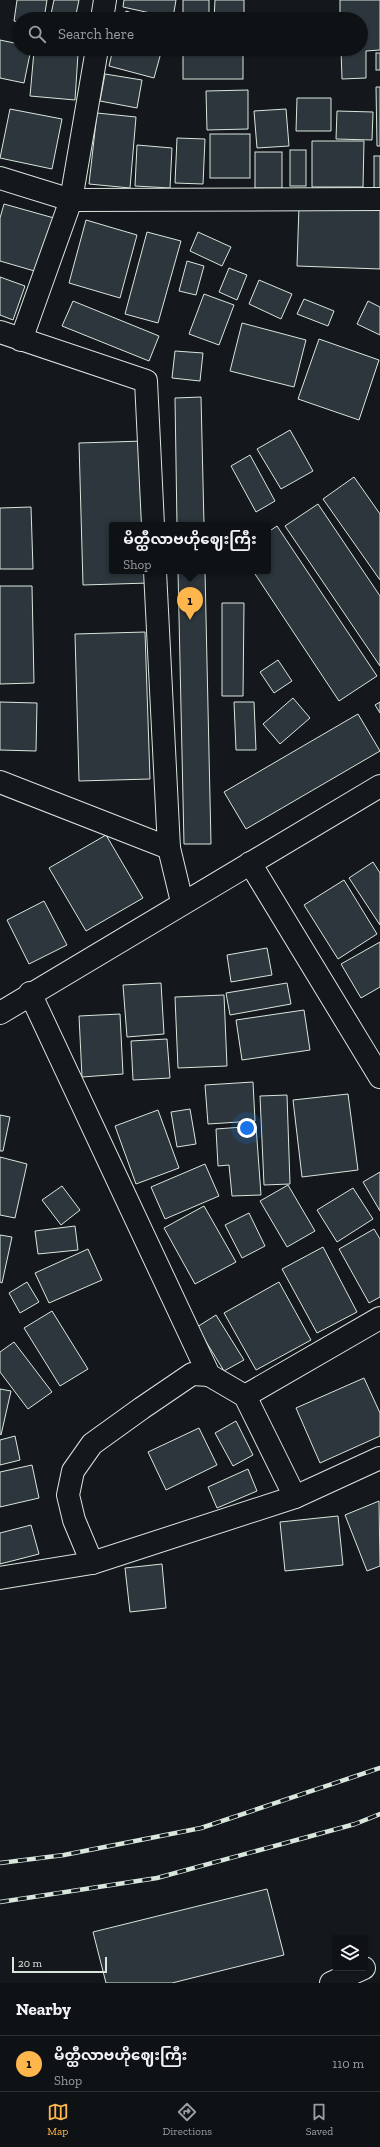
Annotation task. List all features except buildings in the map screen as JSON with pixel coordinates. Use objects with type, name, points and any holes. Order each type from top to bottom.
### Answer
[{"type":"street","points":[[103,12],[105,0]]},
{"type":"street","points":[[22,340],[71,200],[96,56]]},
{"type":"street","points":[[0,178],[71,200],[380,199]]},
{"type":"street","points":[[0,332],[146,381],[153,522]]},
{"type":"street","points":[[156,574],[169,848],[182,902]]},
{"type":"street","points":[[0,782],[169,848]]},
{"type":"street","points":[[0,1013],[30,993],[182,902],[380,786]]},
{"type":"street","points":[[250,863],[380,1077]]},
{"type":"street","points":[[30,993],[209,1374]]},
{"type":"street","points":[[245,1396],[380,1318]]},
{"type":"street","points":[[92,1563],[74,1520],[68,1495],[72,1470],[92,1444],[192,1374],[209,1374],[245,1396],[295,1497]]},
{"type":"street","points":[[0,1578],[92,1563],[295,1497],[380,1458]]},
{"type":"street","points":[[368,1967],[380,1961]]},
{"type":"street","points":[[331,1983],[358,1971]]},
{"type":"railway","points":[[0,1863],[64,1855],[201,1828],[380,1768]]},
{"type":"railway","points":[[0,1902],[157,1878],[355,1824],[380,1814]]},
{"type":"place","name":"မိတ္ထီလာဗဟိုဈေးကြီး","points":[[190,620]]}]
